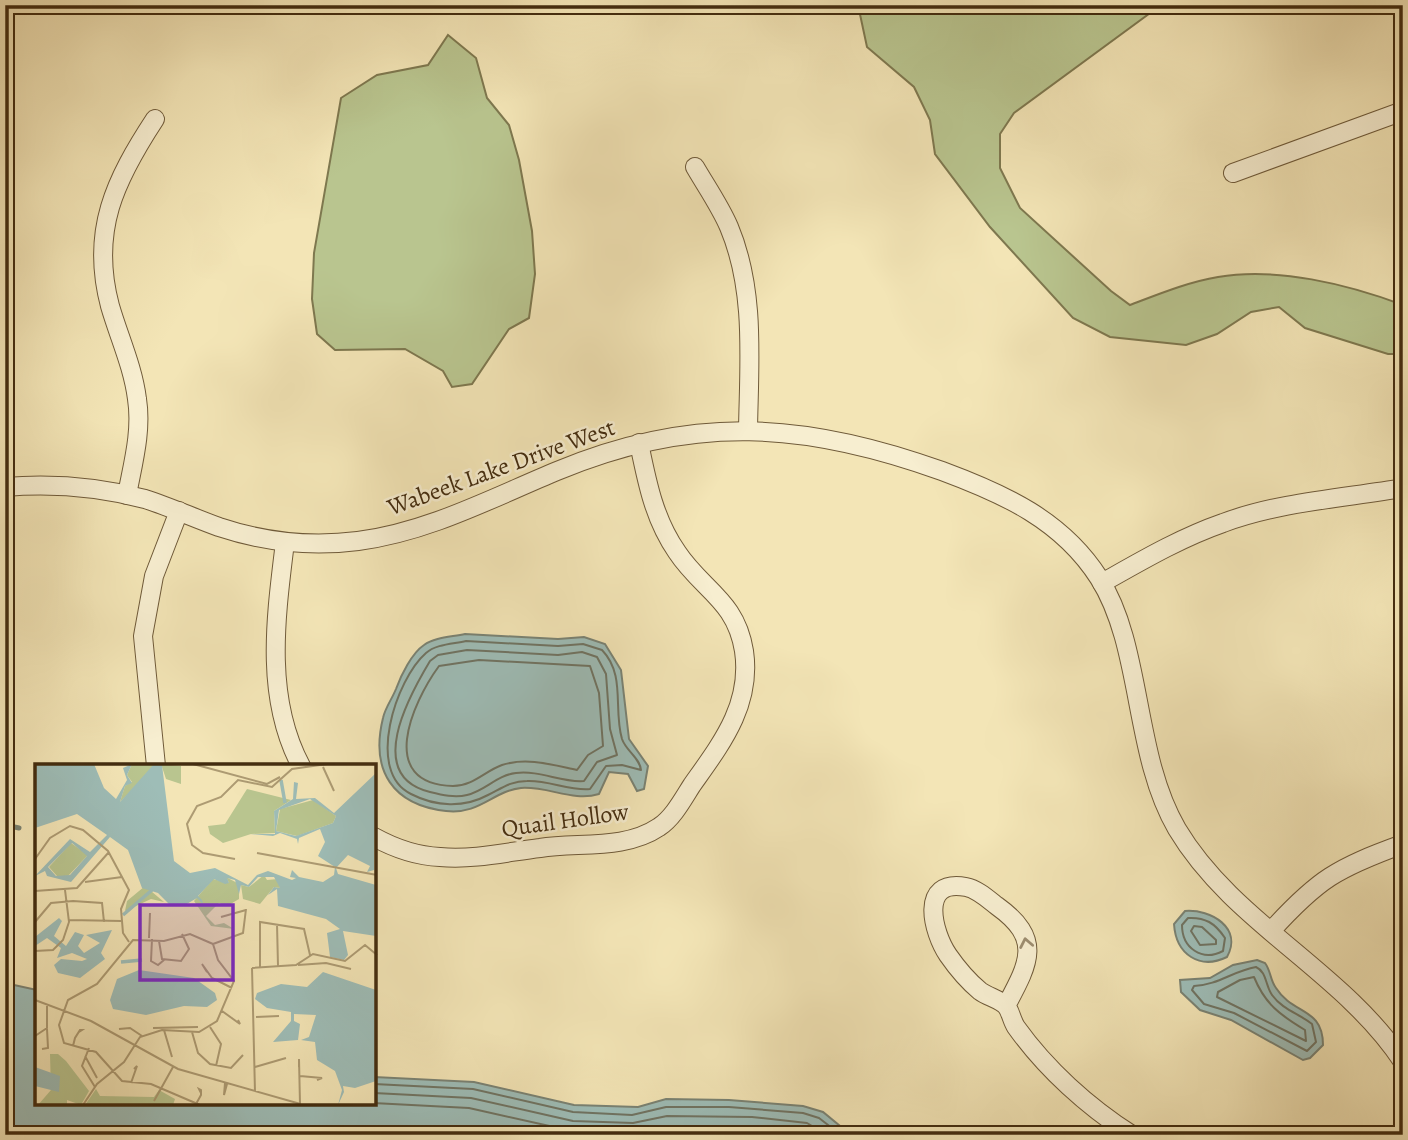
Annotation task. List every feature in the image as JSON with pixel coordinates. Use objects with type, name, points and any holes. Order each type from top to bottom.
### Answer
[{"type":"street","points":[[1233,173],[1403,111]]},
{"type":"street","points":[[127,495],[138,439],[138,400],[110,304],[104,245],[118,180],[155,119]]},
{"type":"street","points":[[695,167],[728,225],[742,268],[749,325],[748,430]]},
{"type":"street","name":"Wabeek Lake Drive West","points":[[5,487],[82,487],[127,495],[247,535],[285,542],[333,543],[413,529],[585,459],[639,443],[703,432],[748,430],[814,435],[866,445],[997,492],[1035,512],[1064,536],[1102,583],[1119,627],[1156,782],[1177,828],[1210,873],[1373,1023],[1403,1062]]},
{"type":"street","name":"Quail Hollow","points":[[376,838],[416,853],[463,858],[624,840],[660,827],[714,756],[734,722],[741,701],[745,669],[741,637],[728,607],[688,568],[668,539],[653,507],[639,443]]},
{"type":"street","points":[[1102,583],[1163,549],[1225,522],[1263,512],[1403,488]]},
{"type":"street","points":[[156,764],[143,636],[154,576],[179,511]]},
{"type":"street","points":[[285,542],[277,618],[277,671],[284,726],[301,764]]},
{"type":"street","points":[[1271,931],[1307,891],[1326,877],[1353,862],[1403,844]]},
{"type":"street","points":[[1006,1006],[1028,959],[1029,947],[1020,925],[977,891],[966,887],[952,887],[939,894],[932,910],[933,925],[948,955],[982,992],[1006,1006],[1014,1024],[1056,1072],[1092,1106],[1132,1135]]},
{"type":"green space","points":[[858,5],[1161,5],[1014,113],[1000,134],[1000,168],[1020,208],[1130,305],[1185,285],[1218,277],[1264,274],[1312,279],[1359,290],[1403,305],[1403,354],[1388,354],[1305,328],[1279,307],[1251,312],[1217,334],[1186,345],[1110,337],[1073,318],[990,227],[935,154],[930,120],[914,87],[867,47]]},
{"type":"green space","points":[[448,35],[476,58],[487,98],[509,125],[519,160],[532,231],[535,274],[529,318],[509,329],[472,384],[452,387],[443,371],[405,349],[335,350],[317,334],[312,299],[314,253],[341,98],[377,75],[428,65]]},
{"type":"water","points":[[465,634],[558,639],[584,637],[605,644],[621,670],[629,739],[648,766],[644,789],[637,791],[628,774],[609,772],[599,794],[580,796],[521,788],[502,793],[468,810],[458,811],[428,807],[399,793],[383,769],[380,754],[385,711],[411,659],[424,645],[433,640]]},
{"type":"water","points":[[1185,911],[1205,913],[1222,922],[1231,937],[1227,957],[1208,962],[1191,957],[1185,951],[1179,944],[1174,924]]},
{"type":"water","points":[[1257,960],[1265,963],[1274,985],[1283,997],[1313,1017],[1318,1024],[1323,1045],[1310,1058],[1303,1060],[1231,1020],[1200,1010],[1181,992],[1180,980],[1210,978],[1233,965]]},
{"type":"water","points":[[5,983],[35,990],[35,1105],[376,1105],[376,1077],[474,1082],[574,1105],[638,1107],[666,1099],[729,1100],[803,1106],[823,1112],[851,1135],[5,1135]]},
{"type":"waterway","points":[[5,825],[19,828]]}]
